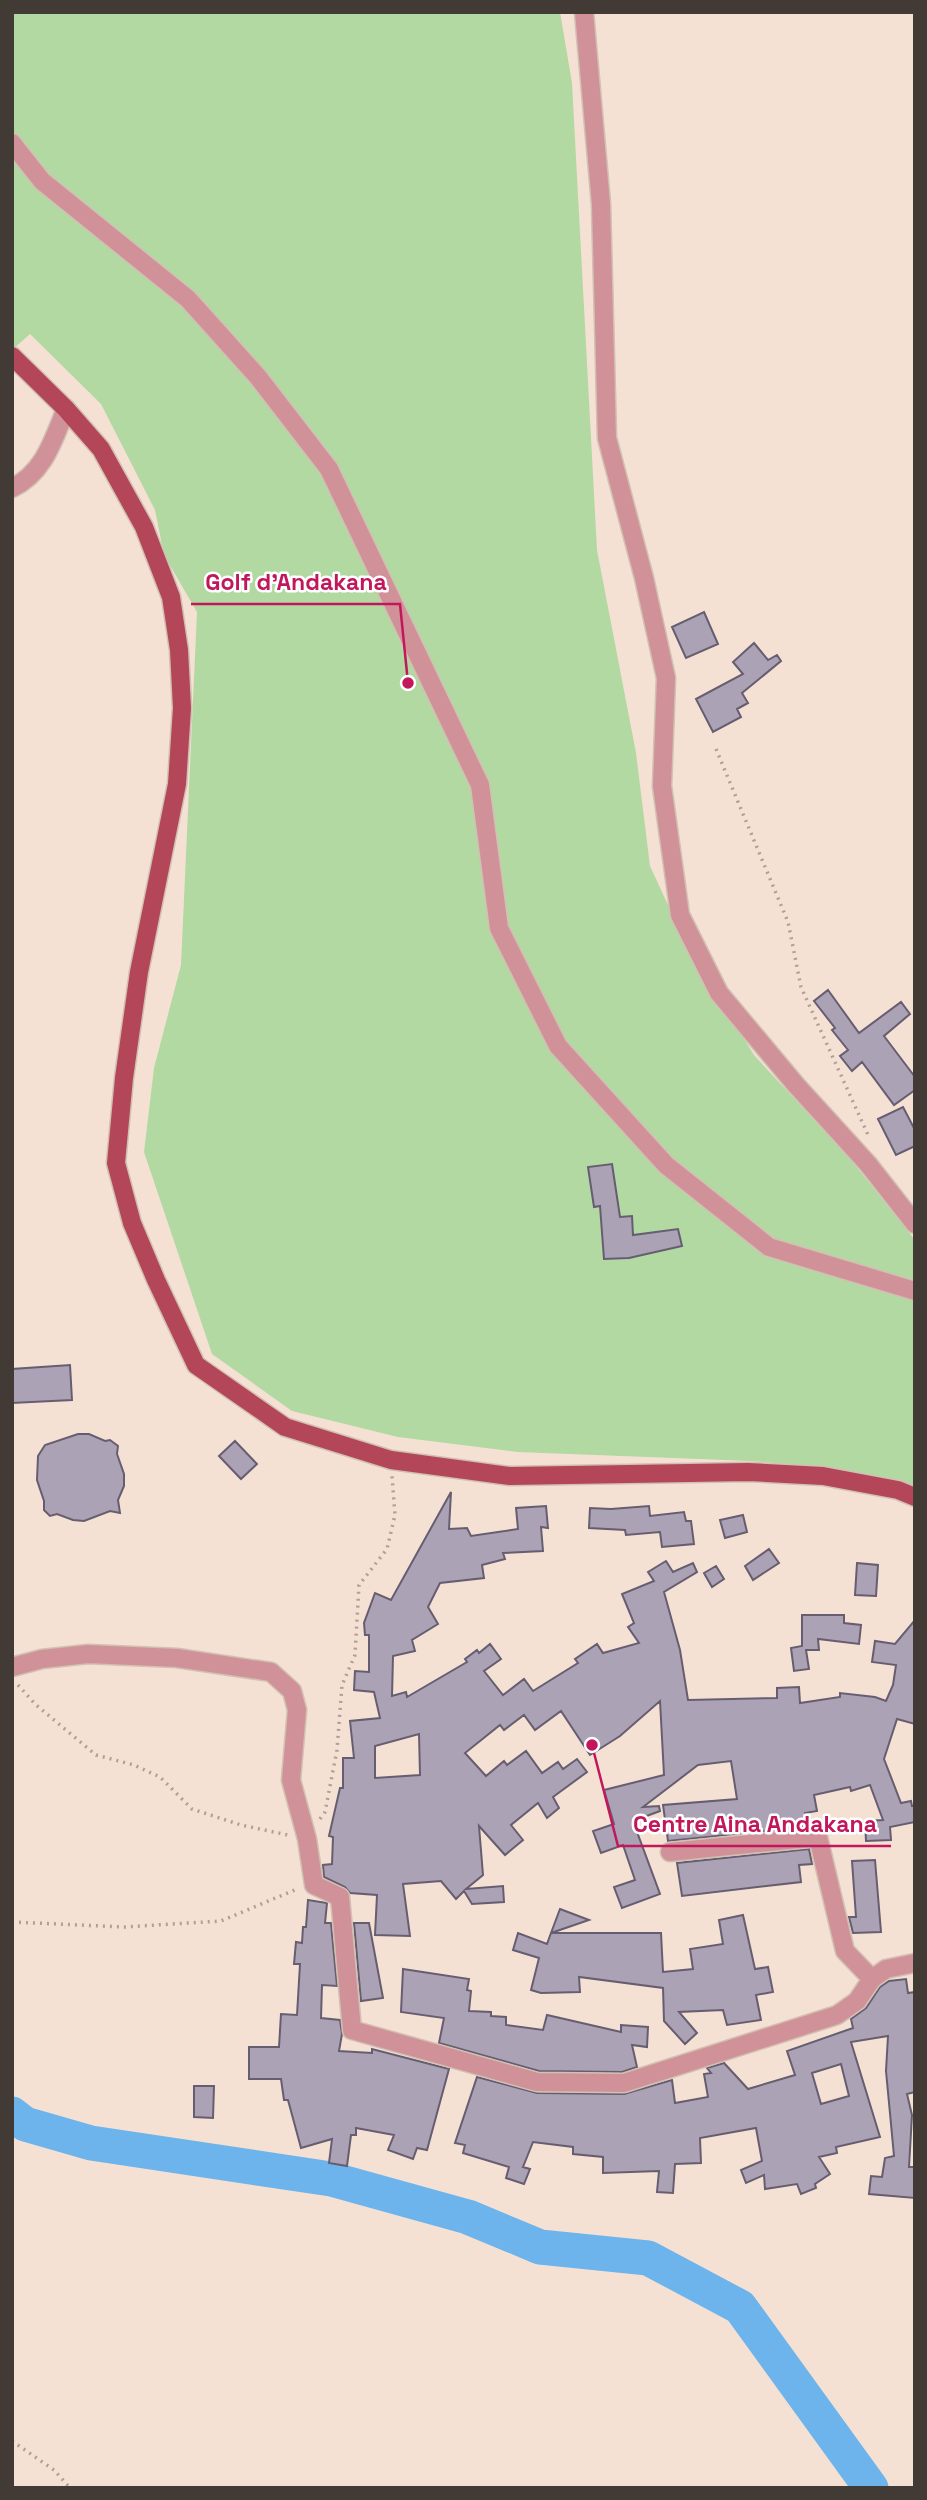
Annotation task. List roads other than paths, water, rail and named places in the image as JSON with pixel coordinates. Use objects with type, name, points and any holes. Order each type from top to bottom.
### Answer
[{"type":"main road","points":[[12,356],[101,449],[144,527],[171,597],[179,650],[182,708],[177,784],[139,972],[124,1078],[116,1163],[132,1223],[196,1365],[285,1427],[391,1460],[510,1476],[748,1472],[823,1476],[898,1490],[915,1497]]},
{"type":"street","points":[[584,12],[601,204],[607,438],[644,578],[666,678],[662,786],[680,915],[719,993],[796,1085],[868,1164],[915,1224]]},
{"type":"street","points":[[12,143],[42,181],[188,299],[258,376],[329,469],[480,785],[499,928],[558,1046],[666,1165],[769,1247],[915,1291]]},
{"type":"street","points":[[12,488],[25,482],[46,458],[66,410]]},
{"type":"street","points":[[12,1667],[42,1659],[88,1654],[177,1658],[271,1672],[292,1691],[297,1710],[291,1780],[307,1839],[314,1885],[340,1897],[352,2030],[537,2082],[624,2083],[836,2015],[858,2001],[872,1979],[886,1969],[915,1963]]},
{"type":"street","points":[[670,1852],[818,1837],[845,1951],[872,1979]]},
{"type":"waterway","points":[[12,2114],[25,2124],[91,2143],[331,2179],[468,2217],[540,2247],[648,2258],[740,2307],[871,2488]]},
{"type":"place","name":"Golf d'Andakana","points":[[408,683]]},
{"type":"place","name":"Centre Aina Andakana","points":[[592,1745]]}]
